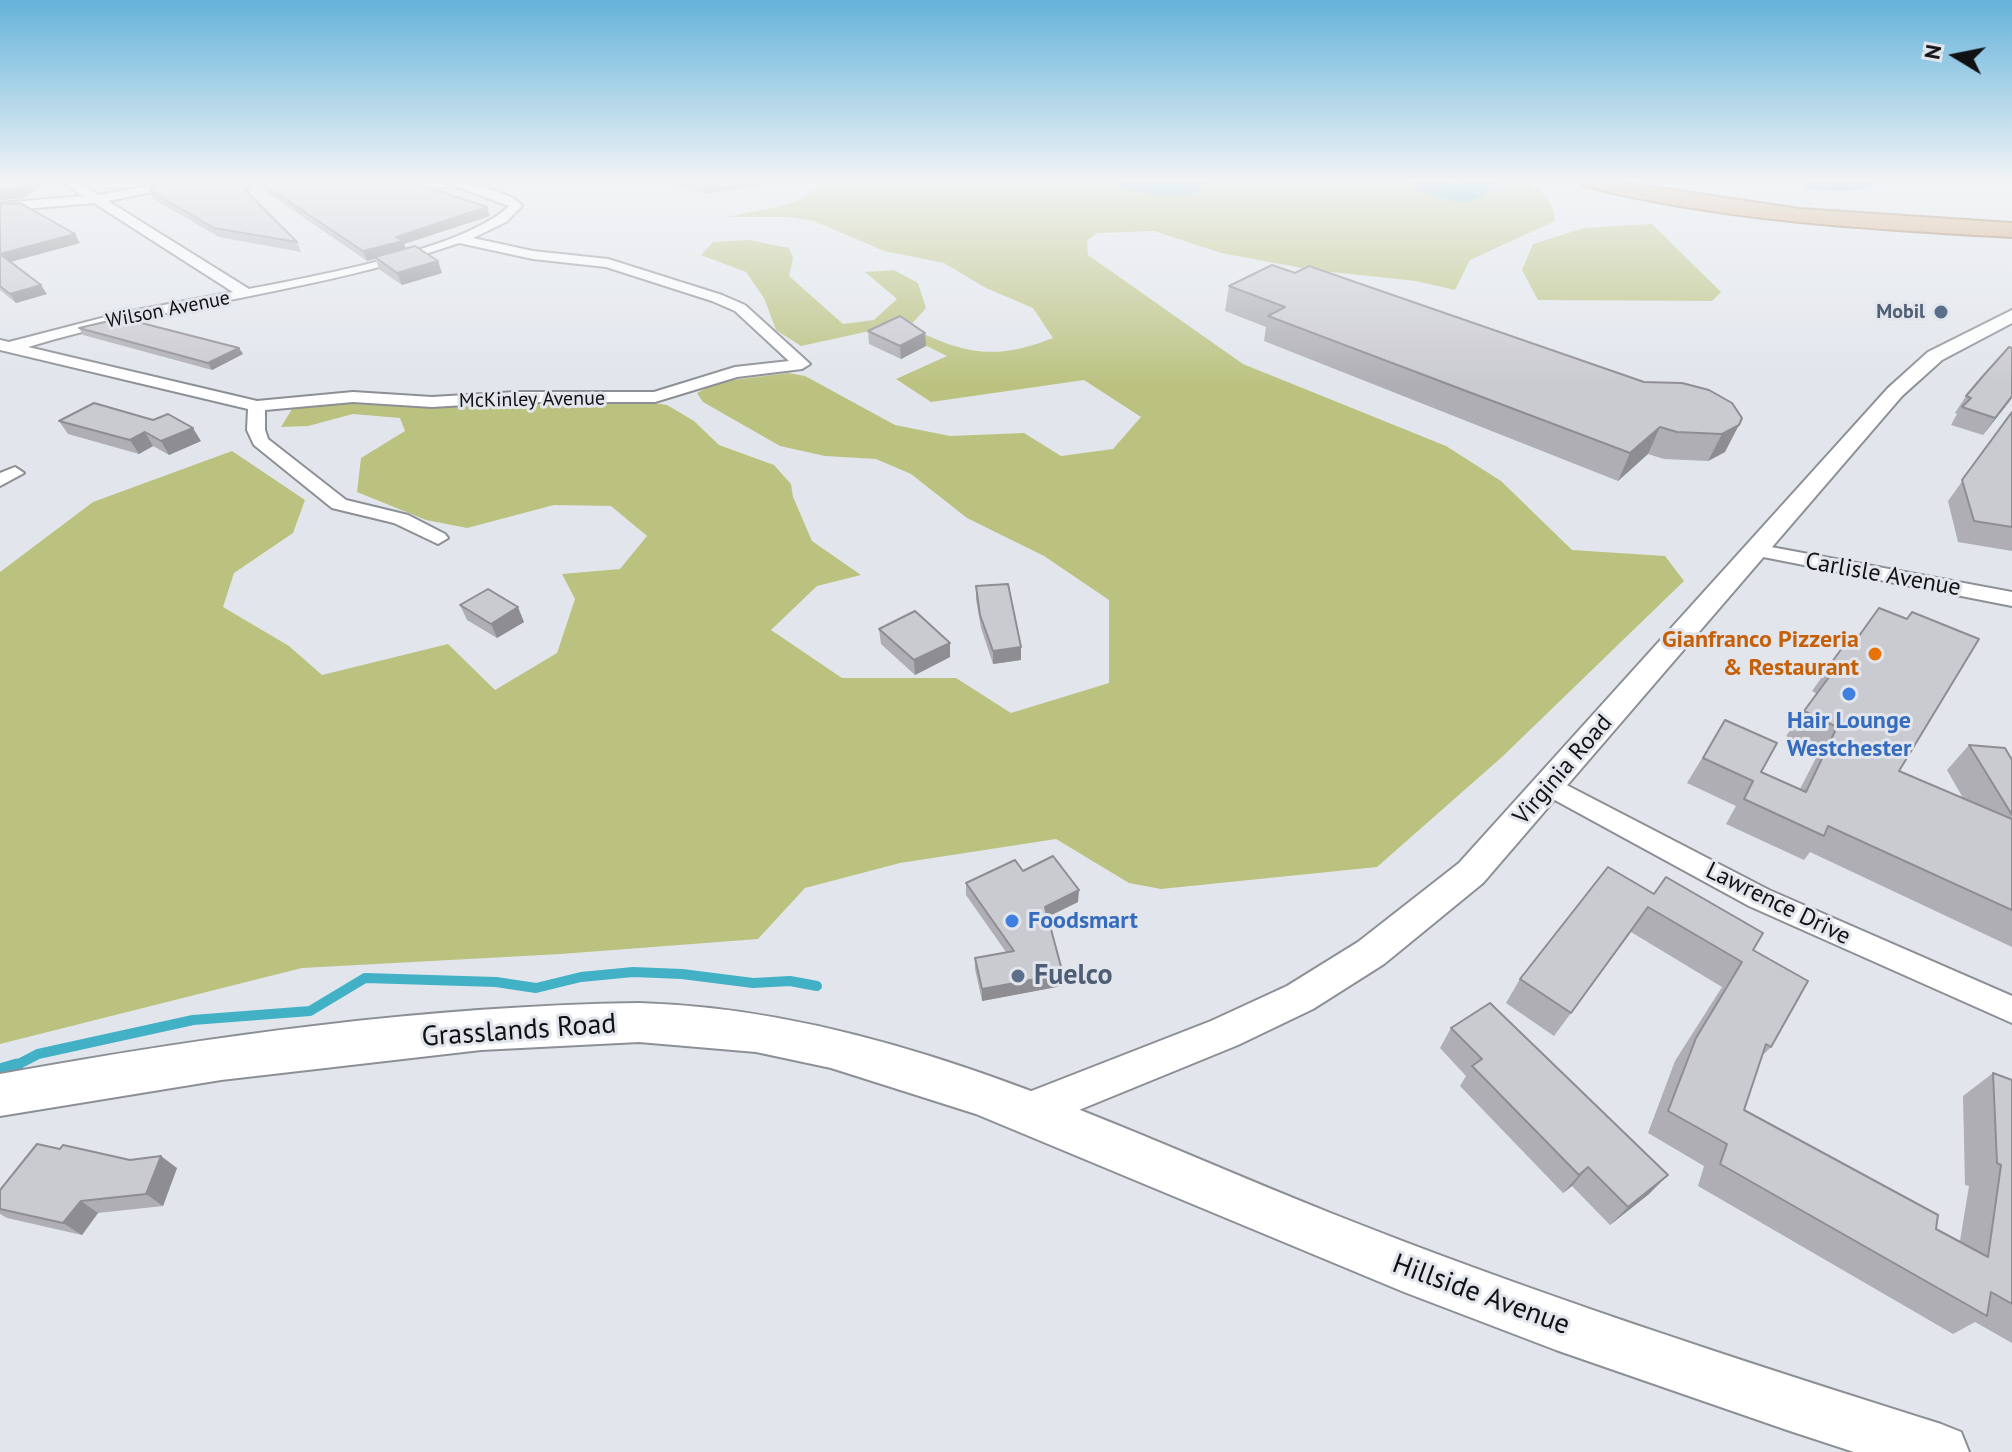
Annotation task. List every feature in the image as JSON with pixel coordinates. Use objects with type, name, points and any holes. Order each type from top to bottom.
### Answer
[{"type":"main road","name":"Grasslands Road","points":[[0,1095],[188,1063],[344,1043],[604,1023],[754,1031],[874,1059],[1030,1111]]},
{"type":"main road","name":"Hillside Avenue","points":[[1030,1111],[1376,1256],[1595,1337],[1941,1452]]},
{"type":"street","points":[[178,250],[247,294]]},
{"type":"street","name":"Wilson Avenue","points":[[3,348],[101,323],[373,266],[424,250]]},
{"type":"street","name":"McKinley Avenue","points":[[3,348],[257,406],[353,397],[432,402],[516,397],[655,397],[735,372],[802,364],[740,308],[617,265],[503,250]]},
{"type":"street","name":"Virginia Road","points":[[1030,1111],[1260,1017],[1335,978],[1389,940],[1471,873],[1916,370],[1950,347],[2012,316]]},
{"type":"street","points":[[257,406],[256,430],[260,441],[339,504],[401,519],[438,538]]},
{"type":"street","name":"Carlisle Avenue","points":[[1755,550],[2012,599]]},
{"type":"street","name":"Lawrence Drive","points":[[1551,786],[1759,898],[2012,1010]]},
{"type":"green space","points":[[706,250],[790,250],[793,258],[789,276],[843,324],[874,320],[897,299],[865,272],[894,270],[918,283],[926,308],[909,327],[929,336],[963,348],[996,352],[1053,338],[1033,308],[986,288],[944,263],[881,250],[1088,250],[1088,255],[1243,364],[1446,446],[1501,481],[1572,550],[1665,556],[1684,581],[1502,757],[1377,867],[1161,889],[1129,883],[1056,839],[900,863],[805,888],[758,939],[561,954],[302,968],[0,1044],[0,572],[93,502],[232,451],[305,500],[293,533],[234,573],[223,607],[289,646],[322,675],[448,644],[495,690],[557,653],[575,599],[562,574],[620,569],[647,536],[611,506],[554,505],[467,528],[426,520],[357,492],[361,458],[405,431],[400,418],[353,414],[308,426],[281,427],[292,409],[355,402],[403,406],[642,401],[667,405],[694,421],[719,445],[774,465],[791,484],[793,497],[812,541],[861,575],[817,586],[771,630],[842,678],[956,678],[1011,713],[1109,683],[1109,600],[1044,556],[967,518],[911,474],[876,459],[825,456],[780,446],[703,402],[697,393],[717,382],[788,373],[805,376],[895,425],[950,436],[1024,433],[1061,456],[1113,449],[1141,417],[1084,380],[931,402],[896,379],[947,356],[888,327],[801,346],[776,330],[764,298],[746,272],[701,255]]},
{"type":"green space","points":[[1211,250],[1492,250],[1470,260],[1455,290],[1416,281],[1313,270]]},
{"type":"green space","points":[[1531,250],[1678,250],[1721,292],[1712,301],[1538,300],[1522,270]]},
{"type":"building","points":[[401,250],[421,250],[438,261],[397,273],[375,257]]},
{"type":"building","points":[[0,254],[41,285],[10,294],[0,286]]},
{"type":"building","points":[[1272,265],[1295,273],[1309,266],[1644,382],[1682,383],[1709,390],[1732,403],[1742,418],[1739,425],[1722,434],[1677,432],[1660,427],[1630,453],[1268,316],[1285,307],[1229,286]]},
{"type":"building","points":[[900,316],[925,333],[900,346],[868,331]]},
{"type":"building","points":[[122,318],[239,348],[208,363],[79,328]]},
{"type":"building","points":[[2009,347],[2012,348],[2012,396],[1995,418],[1962,407],[1971,398],[1966,396]]},
{"type":"building","points":[[94,403],[153,420],[168,414],[193,428],[161,441],[145,432],[130,440],[59,421]]},
{"type":"building","points":[[2012,412],[2012,527],[1974,521],[1962,480]]},
{"type":"building","points":[[1008,584],[1021,647],[993,651],[980,615],[976,586]]},
{"type":"building","points":[[488,589],[518,607],[491,624],[460,605]]},
{"type":"building","points":[[1879,608],[1907,619],[1912,612],[1979,639],[1899,771],[2012,819],[2012,910],[1828,826],[1824,836],[1744,799],[1753,781],[1703,758],[1725,720],[1777,743],[1761,772],[1806,792],[1837,727],[1804,711],[1835,669],[1829,666],[1845,644],[1851,647]]},
{"type":"building","points":[[915,611],[950,643],[914,660],[879,629]]},
{"type":"building","points":[[1969,745],[2005,748],[2012,760],[2012,815]]},
{"type":"building","points":[[1053,856],[1079,890],[1045,907],[1063,974],[982,989],[975,958],[1014,951],[966,883],[1015,860],[1023,871]]},
{"type":"building","points":[[1608,867],[1654,894],[1666,877],[1763,933],[1753,950],[1808,981],[1771,1047],[1766,1044],[1744,1110],[1938,1215],[1936,1229],[1988,1257],[2001,1165],[1997,1163],[1993,1073],[2012,1080],[2012,1304],[1991,1292],[1987,1316],[1720,1164],[1727,1144],[1668,1111],[1696,1038],[1742,962],[1648,907],[1571,1013],[1520,979]]},
{"type":"building","points":[[1490,1003],[1668,1175],[1628,1207],[1588,1167],[1579,1175],[1472,1066],[1482,1059],[1451,1028]]},
{"type":"building","points":[[37,1144],[60,1149],[63,1145],[130,1160],[161,1156],[146,1194],[81,1201],[63,1223],[0,1209],[0,1190]]},
{"type":"waterway","points":[[17,1065],[38,1054],[193,1020],[310,1011],[365,978],[496,982],[536,988],[581,977],[633,972],[682,974],[753,983],[790,981],[817,986]]},
{"type":"waterway","points":[[0,1070],[17,1065]]},
{"type":"waterway","points":[[13,1067],[17,1065]]},
{"type":"place","name":"Mobil","points":[[1941,312]]},
{"type":"place","name":"Gianfranco Pizzeria & Restaurant","points":[[1875,654]]},
{"type":"place","name":"Hair Lounge Westchester","points":[[1849,694]]},
{"type":"place","name":"Foodsmart","points":[[1012,921]]},
{"type":"place","name":"Fuelco","points":[[1018,976]]}]
